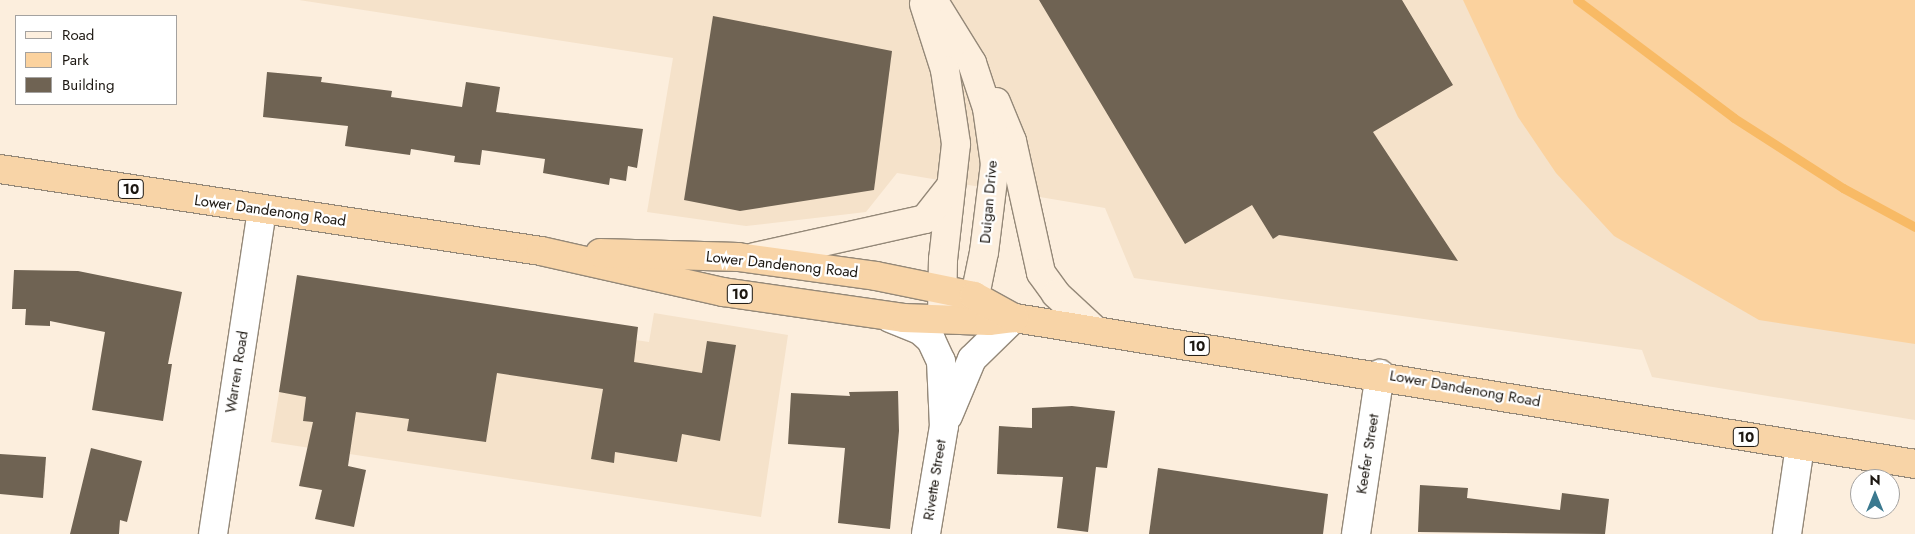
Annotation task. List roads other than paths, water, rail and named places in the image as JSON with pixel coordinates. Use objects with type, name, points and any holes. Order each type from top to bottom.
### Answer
[{"type":"highway","name":"Lower Dandenong Road","points":[[0,169],[541,251],[723,292],[882,316],[942,318],[972,309]]},
{"type":"highway","name":"Lower Dandenong Road","points":[[541,251],[748,258],[876,276],[943,290],[972,309],[1014,318],[1380,374],[1915,464]]},
{"type":"main road","points":[[922,0],[954,113],[956,144],[943,259],[942,318]]},
{"type":"main road","name":"Duigan Drive","points":[[933,0],[972,63],[987,108],[995,164],[984,252],[972,309]]},
{"type":"main road","points":[[972,63],[996,102],[1012,141],[1041,273],[1056,294],[1096,331]]},
{"type":"main road","points":[[748,258],[925,219],[952,185]]},
{"type":"street","name":"Warren Road","points":[[212,534],[262,210]]},
{"type":"street","name":"Rivette Street","points":[[882,316],[905,322],[932,340],[942,361],[944,426],[926,534]]},
{"type":"street","name":"Rivette Street","points":[[944,426],[972,358],[1014,318]]},
{"type":"street","name":"Keefer Street","points":[[1356,534],[1380,374]]},
{"type":"street","points":[[1787,534],[1800,446]]},
{"type":"waterway","points":[[1577,0],[1734,118],[1843,188],[1915,227]]}]
